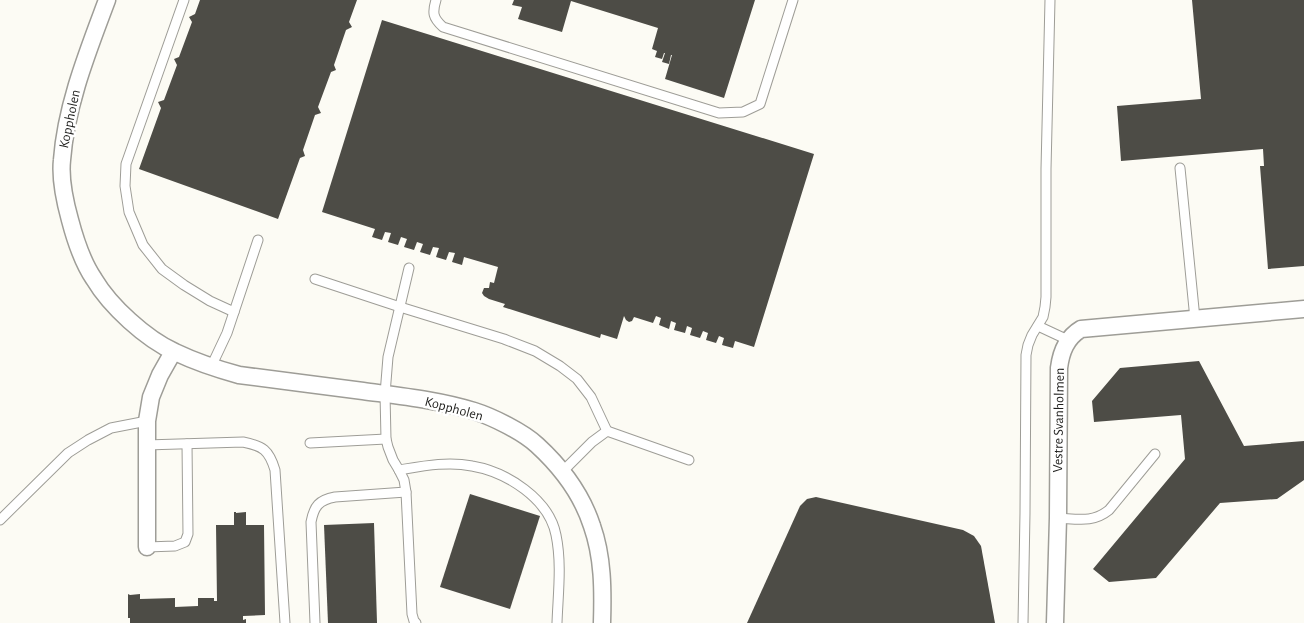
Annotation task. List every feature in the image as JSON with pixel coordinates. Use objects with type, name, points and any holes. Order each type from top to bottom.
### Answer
[{"type":"street","name":"Koppholen","points":[[107,0],[88,53],[66,125],[61,162],[65,201],[74,239],[94,280],[117,309],[145,334],[173,352],[210,367],[239,375],[438,402],[475,412],[509,427],[536,444],[562,472],[582,502],[592,526],[599,553],[603,582],[602,623]]},
{"type":"street","points":[[1068,340],[1081,329],[1304,309]]},
{"type":"street","name":"Vestre Svanholmen","points":[[1054,623],[1058,518],[1058,368],[1061,353],[1068,340]]},
{"type":"street","points":[[147,547],[147,420],[151,398],[160,375],[173,352]]},
{"type":"lane","points":[[184,0],[126,164],[126,194],[129,212],[143,245],[162,269],[210,301],[234,312]]},
{"type":"lane","points":[[436,0],[433,10],[435,20],[443,27],[719,113],[743,112],[760,104],[793,0]]},
{"type":"lane","points":[[1022,623],[1026,355],[1028,344],[1042,317],[1046,297],[1046,168],[1050,0]]},
{"type":"lane","points":[[1180,168],[1195,319]]},
{"type":"lane","points":[[210,367],[227,333],[258,240]]},
{"type":"lane","points":[[409,268],[388,357],[385,394],[386,439],[393,460],[404,480],[406,492],[412,614],[416,623]]},
{"type":"lane","points":[[315,279],[504,338],[535,351],[577,379],[591,397],[607,431],[688,460]]},
{"type":"lane","points":[[1038,326],[1068,340]]},
{"type":"lane","points":[[0,520],[68,453],[112,428],[147,420]]},
{"type":"lane","points":[[562,472],[592,442],[607,431]]},
{"type":"lane","points":[[310,443],[386,439]]},
{"type":"lane","points":[[146,445],[243,442],[265,450],[272,458],[275,470],[285,623]]},
{"type":"lane","points":[[147,547],[175,546],[185,542],[188,534],[187,444]]},
{"type":"lane","points":[[1058,518],[1092,519],[1102,516],[1155,454]]},
{"type":"lane","points":[[399,470],[451,464],[472,466],[498,474],[522,487],[537,500],[548,515],[556,533],[559,557],[557,623]]},
{"type":"lane","points":[[315,623],[312,522],[313,512],[318,504],[325,499],[335,497],[406,492]]},
{"type":"building","points":[[200,0],[357,0],[349,22],[352,27],[346,30],[334,65],[336,70],[331,72],[318,107],[321,113],[315,115],[303,150],[305,156],[300,158],[278,219],[139,169],[161,108],[158,102],[164,100],[177,65],[174,59],[179,57],[192,22],[189,17],[195,14]]},
{"type":"building","points":[[514,0],[755,0],[724,98],[665,79],[672,55],[669,64],[662,62],[665,53],[662,59],[655,57],[657,51],[652,49],[658,28],[571,1],[562,32],[518,19],[522,7],[512,5]]},
{"type":"building","points":[[1192,0],[1304,0],[1304,266],[1268,269],[1260,166],[1264,166],[1263,149],[1121,161],[1117,106],[1201,99]]},
{"type":"building","points":[[382,20],[814,154],[754,347],[735,341],[733,348],[722,345],[724,338],[719,336],[716,343],[706,340],[708,333],[703,331],[700,338],[690,335],[692,328],[687,326],[685,333],[674,330],[676,323],[671,321],[669,329],[659,325],[661,318],[656,316],[653,323],[634,317],[629,322],[624,316],[617,339],[601,334],[600,338],[503,307],[505,304],[484,296],[482,293],[484,288],[489,288],[490,282],[494,283],[498,267],[464,257],[462,265],[452,262],[455,253],[449,252],[446,260],[436,257],[439,248],[433,247],[430,255],[420,252],[423,244],[417,242],[414,250],[404,247],[407,239],[401,237],[398,245],[388,242],[391,233],[385,232],[382,240],[372,237],[375,229],[322,212]]},
{"type":"building","points":[[1199,361],[1244,446],[1304,441],[1304,480],[1277,499],[1220,503],[1156,578],[1109,582],[1093,569],[1185,459],[1181,415],[1094,422],[1092,401],[1120,368]]},
{"type":"building","points":[[470,494],[540,516],[510,609],[440,587]]},
{"type":"building","points":[[816,497],[963,530],[974,536],[981,546],[995,623],[747,623],[800,506],[807,499]]},
{"type":"building","points":[[234,512],[246,512],[246,525],[264,525],[265,615],[243,616],[243,620],[246,619],[246,623],[130,623],[130,618],[128,618],[128,594],[140,594],[140,599],[175,598],[175,607],[198,606],[198,598],[214,598],[214,601],[217,601],[216,525],[234,525]]},
{"type":"building","points":[[374,523],[377,623],[328,623],[324,525]]}]
